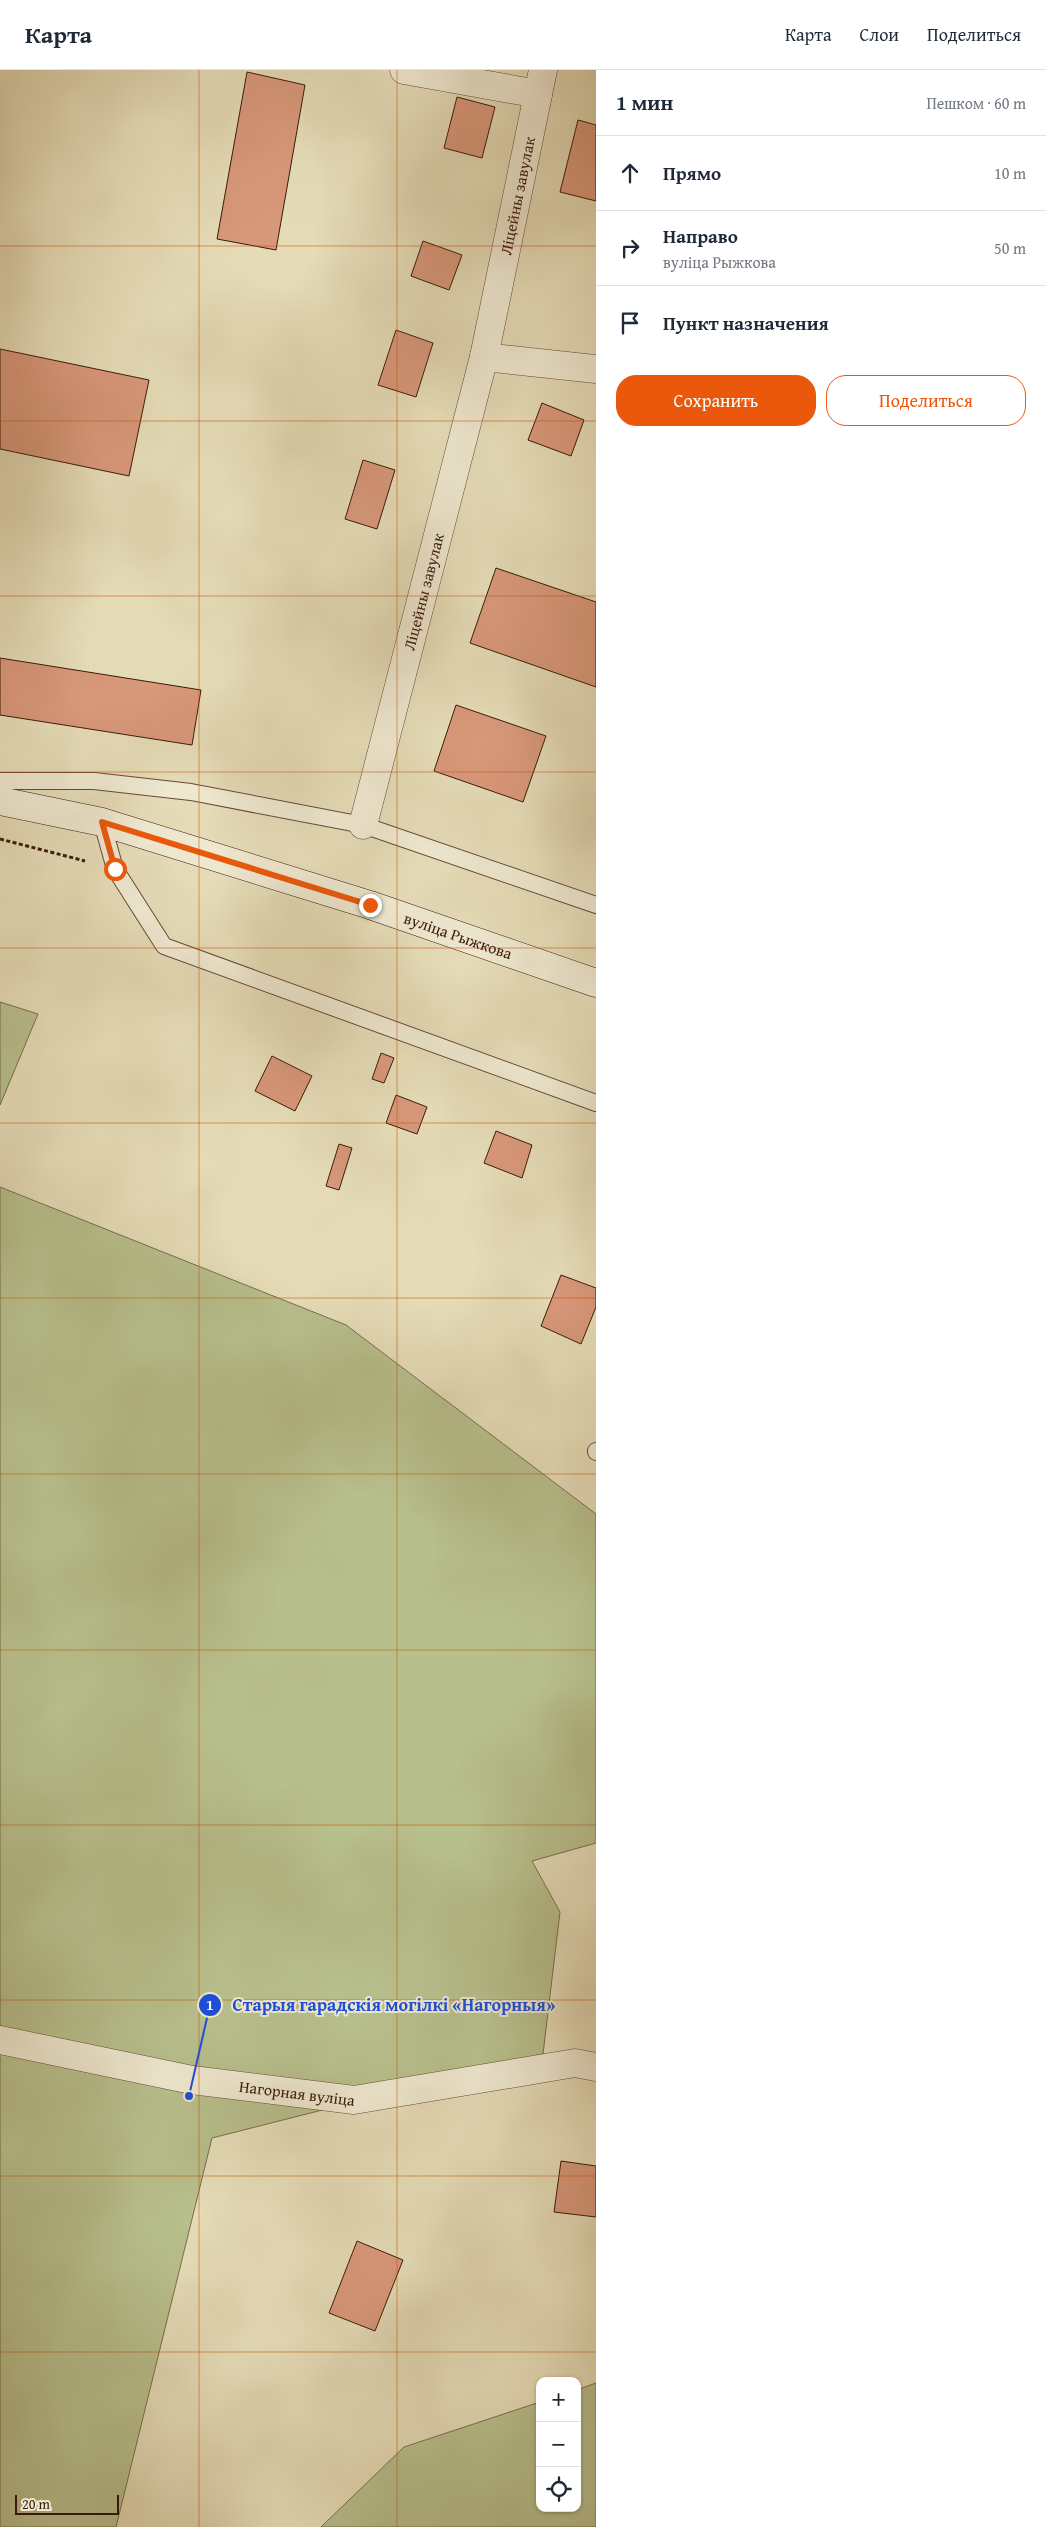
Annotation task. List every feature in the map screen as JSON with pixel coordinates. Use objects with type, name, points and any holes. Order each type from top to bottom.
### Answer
[{"type":"street","name":"Ліцейны завулак","points":[[364,825],[484,357],[540,82],[404,70]]},
{"type":"street","points":[[484,357],[596,368]]},
{"type":"street","name":"вуліца Рыжкова","points":[[0,802],[102,822],[370,905],[596,983]]},
{"type":"street","name":"Нагорная вуліца","points":[[0,2040],[192,2080],[354,2100],[575,2063],[596,2067]]},
{"type":"lane","points":[[0,781],[94,781],[191,792],[364,825],[596,905]]},
{"type":"lane","points":[[102,822],[115,869],[164,946],[596,1103]]},
{"type":"path","points":[[0,839],[115,869]]},
{"type":"green space","points":[[0,1002],[38,1014],[0,1105]]},
{"type":"green space","points":[[0,1187],[346,1325],[596,1514],[596,1843],[532,1861],[560,1912],[543,2054],[212,2138],[116,2527],[0,2527]]},
{"type":"green space","points":[[596,2383],[596,2527],[321,2527],[404,2447],[536,2403],[536,2512],[581,2512],[581,2389]]},
{"type":"building","points":[[247,72],[305,85],[276,250],[217,239]]},
{"type":"building","points":[[457,97],[495,107],[482,158],[444,148]]},
{"type":"building","points":[[578,120],[596,125],[596,201],[560,192]]},
{"type":"building","points":[[423,241],[462,255],[449,290],[411,276]]},
{"type":"building","points":[[396,330],[433,343],[416,397],[378,385]]},
{"type":"building","points":[[0,349],[149,380],[129,476],[0,449]]},
{"type":"building","points":[[542,403],[584,420],[571,456],[528,440]]},
{"type":"building","points":[[363,460],[395,470],[377,529],[345,519]]},
{"type":"building","points":[[496,568],[596,602],[596,687],[470,643]]},
{"type":"building","points":[[0,658],[201,690],[192,745],[0,715]]},
{"type":"building","points":[[456,705],[546,736],[523,802],[434,771]]},
{"type":"building","points":[[381,1053],[394,1058],[384,1083],[372,1079]]},
{"type":"building","points":[[272,1056],[312,1076],[295,1111],[255,1091]]},
{"type":"building","points":[[396,1095],[427,1107],[417,1134],[386,1123]]},
{"type":"building","points":[[496,1131],[532,1145],[522,1178],[484,1163]]},
{"type":"building","points":[[339,1144],[352,1148],[339,1190],[326,1186]]},
{"type":"building","points":[[561,1275],[596,1288],[596,1307],[581,1344],[541,1326]]},
{"type":"building","points":[[561,2161],[596,2166],[596,2217],[554,2212]]},
{"type":"building","points":[[357,2241],[403,2260],[375,2331],[329,2313]]},
{"type":"place","name":"Старыя гарадскія могілкі «Нагорныя»","points":[[189,2096]]},
{"type":"route","points":[[115,869],[102,822],[370,905]]}]
